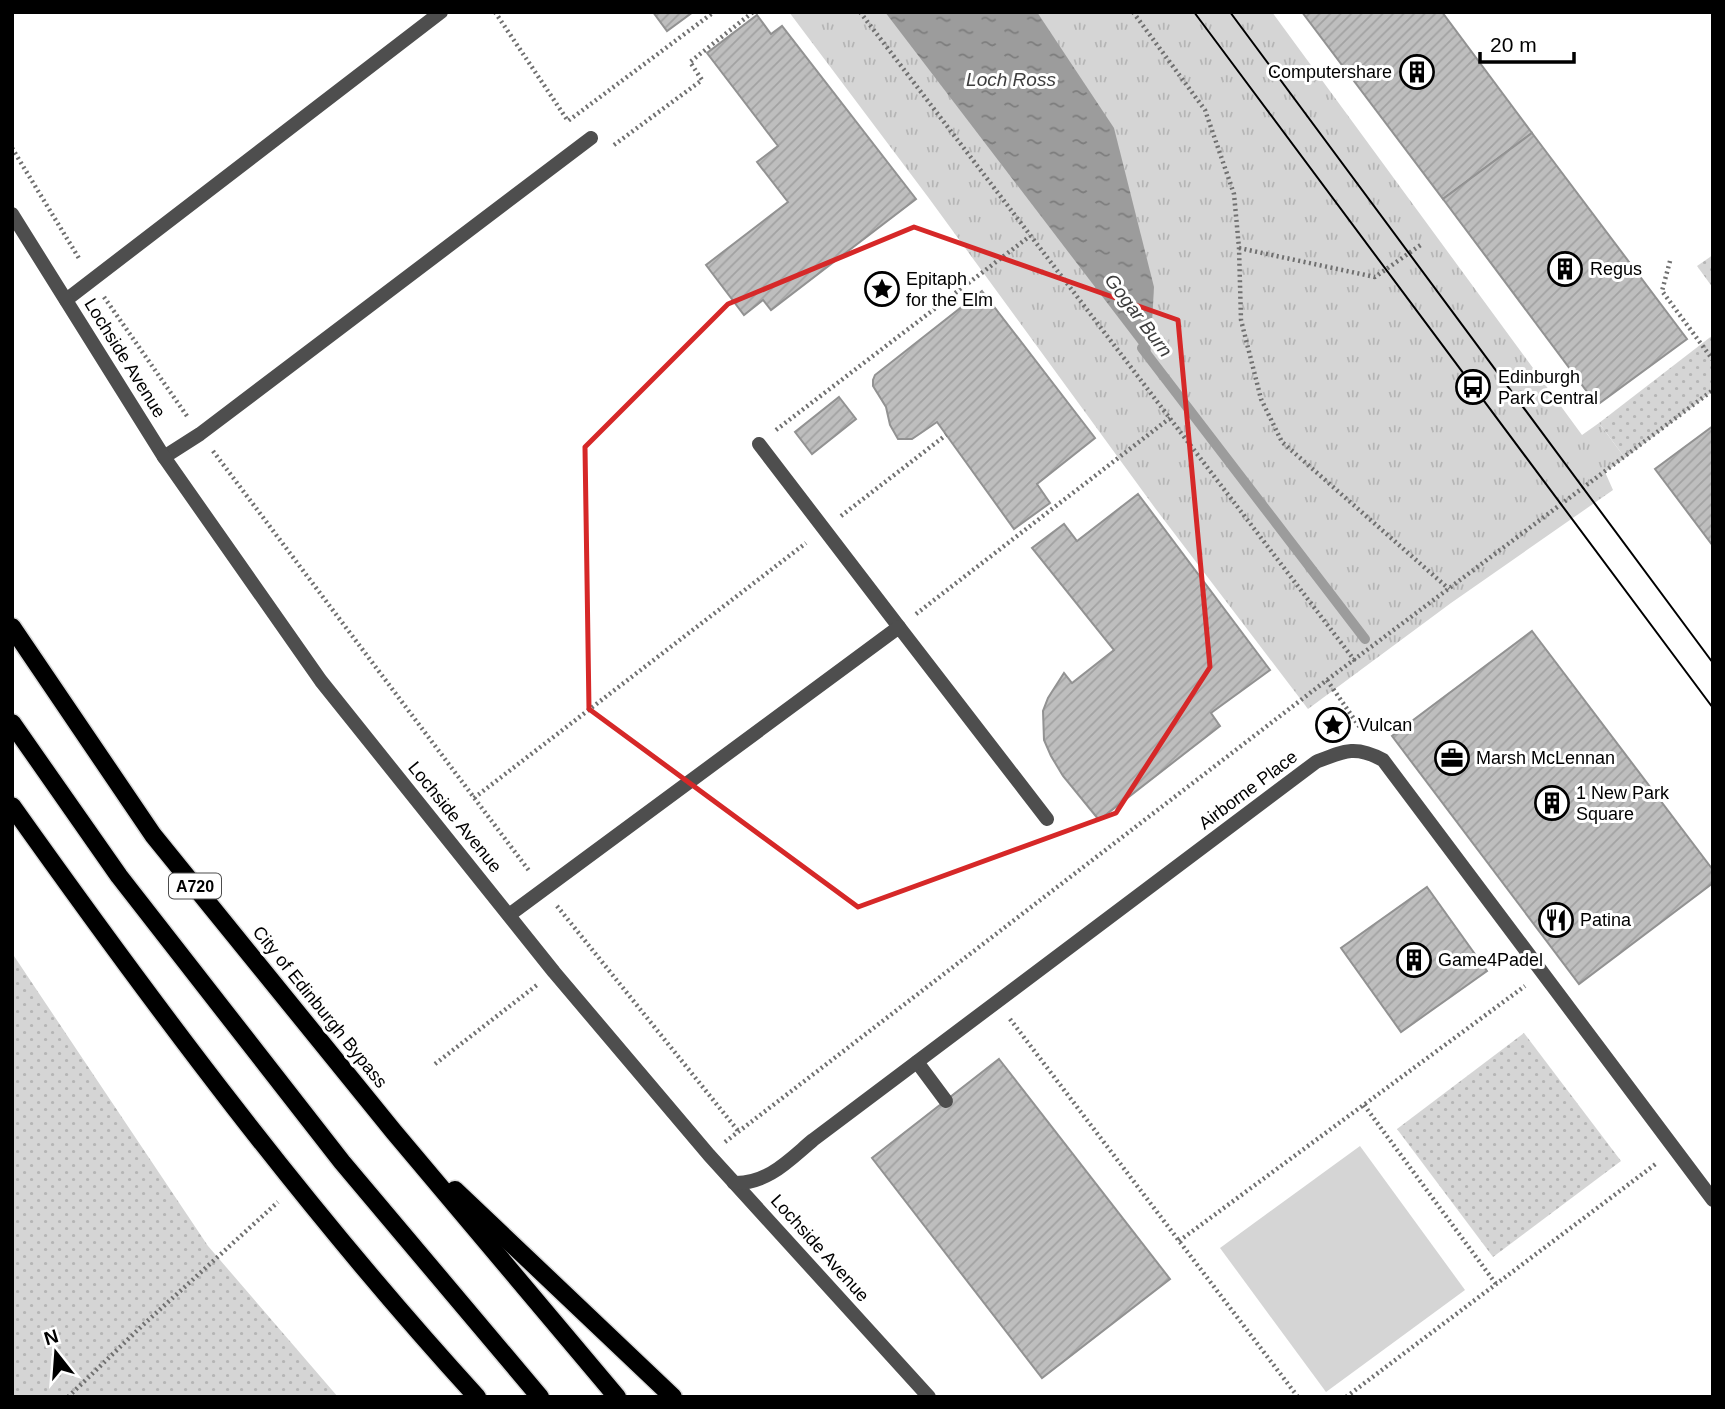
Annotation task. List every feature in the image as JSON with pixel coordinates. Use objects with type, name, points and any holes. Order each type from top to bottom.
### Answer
[{"type":"main road","name":"City of Edinburgh Bypass","points":[[12,627],[153,835],[394,1132],[617,1397]]},
{"type":"main road","name":"A720","points":[[12,723],[119,876],[334,1151],[540,1397]]},
{"type":"main road","points":[[12,806],[204,1068],[416,1331],[477,1397]]},
{"type":"main road","name":"A720","points":[[394,1132],[673,1397]]},
{"type":"street","points":[[66,300],[441,12]]},
{"type":"street","points":[[164,457],[200,434],[591,138]]},
{"type":"street","name":"Lochside Avenue","points":[[12,214],[164,457],[321,681],[554,972],[709,1155],[929,1397]]},
{"type":"street","points":[[759,444],[1047,820]]},
{"type":"street","points":[[509,915],[899,627]]},
{"type":"street","name":"Airborne Place","points":[[734,1182],[749,1183],[764,1178],[1316,762],[1342,752],[1365,750],[1383,760]]},
{"type":"street","points":[[1383,760],[1713,1200]]},
{"type":"street","points":[[917,1062],[946,1101]]},
{"type":"path","points":[[495,12],[568,121],[714,12]]},
{"type":"path","points":[[613,145],[702,80],[690,62],[753,12]]},
{"type":"path","points":[[860,12],[1355,661]]},
{"type":"path","points":[[1133,12],[1205,110],[1234,194],[1241,320],[1261,400],[1282,442],[1450,589]]},
{"type":"path","points":[[12,148],[92,279],[200,434],[543,889],[738,1132]]},
{"type":"path","points":[[759,444],[1030,236]]},
{"type":"path","points":[[1239,248],[1375,277],[1422,244]]},
{"type":"path","points":[[1670,261],[1662,291],[1713,360]]},
{"type":"path","points":[[709,1155],[1327,680],[1713,390]]},
{"type":"path","points":[[899,627],[1170,418]]},
{"type":"path","points":[[474,798],[946,435]]},
{"type":"path","points":[[1327,680],[1383,760]]},
{"type":"path","points":[[435,1064],[554,972]]},
{"type":"path","points":[[1179,1241],[1542,973]]},
{"type":"path","points":[[997,1002],[1298,1397]]},
{"type":"path","points":[[1364,1105],[1496,1284]]},
{"type":"path","points":[[1346,1397],[1674,1150]]},
{"type":"path","points":[[68,1397],[279,1201]]},
{"type":"highlighted area","points":[[914,227],[1178,320],[1210,667],[1116,813],[858,907],[589,709],[585,447],[728,304]]},
{"type":"green space","points":[[789,12],[1272,12],[1582,435],[1599,423],[1625,458],[1605,472],[1613,490],[1451,603],[1308,709],[1155,508]]},
{"type":"green space","points":[[1713,255],[1713,288],[1697,266]]},
{"type":"green space","points":[[1713,335],[1713,391],[1625,458],[1599,423]]},
{"type":"green space","points":[[12,953],[208,1246],[338,1397],[12,1397]]},
{"type":"green space","points":[[1524,1033],[1621,1161],[1493,1257],[1397,1129]]},
{"type":"green space","points":[[1360,1146],[1465,1290],[1326,1392],[1220,1248]]},
{"type":"water","name":"Loch Ross","points":[[885,12],[1037,12],[1114,128],[1154,287],[1150,359]]},
{"type":"building","points":[[653,12],[693,12],[667,31]]},
{"type":"building","name":"Computershare","points":[[1302,12],[1442,12],[1532,133],[1443,199]]},
{"type":"building","points":[[757,15],[771,34],[782,26],[916,199],[771,310],[763,300],[744,315],[706,265],[788,202],[757,162],[778,146],[707,53]]},
{"type":"building","name":"Regus","points":[[1532,133],[1687,339],[1597,405],[1443,199]]},
{"type":"building","points":[[982,291],[1095,438],[1037,484],[1050,503],[1014,529],[937,422],[912,439],[898,439],[890,425],[886,407],[873,386],[875,375]]},
{"type":"building","points":[[839,397],[856,419],[812,454],[795,432]]},
{"type":"building","points":[[1713,426],[1713,546],[1655,469]]},
{"type":"building","points":[[1138,494],[1270,670],[1211,713],[1220,726],[1099,820],[1063,776],[1051,756],[1044,740],[1043,711],[1064,673],[1072,683],[1114,650],[1032,548],[1064,524],[1077,541]]},
{"type":"building","name":"1 New Park Square","points":[[1532,631],[1713,870],[1713,883],[1579,984],[1392,736]]},
{"type":"building","name":"Game4Padel","points":[[1427,887],[1487,971],[1401,1032],[1341,948]]},
{"type":"building","points":[[999,1059],[1170,1279],[1042,1378],[872,1158]]},
{"type":"waterway","name":"Gogar Burn","points":[[1142,348],[1365,639]]},
{"type":"tram line","points":[[1194,12],[1713,708]]},
{"type":"tram line","points":[[1230,12],[1713,663]]},
{"type":"place","name":"Computershare","points":[[1417,72]]},
{"type":"place","name":"Regus","points":[[1565,269]]},
{"type":"place","name":"Epitaph for the Elm","points":[[882,289]]},
{"type":"place","name":"Edinburgh Park Central","points":[[1473,387]]},
{"type":"place","name":"Vulcan","points":[[1333,725]]},
{"type":"place","name":"Marsh McLennan","points":[[1452,758]]},
{"type":"place","name":"1 New Park Square","points":[[1552,803]]},
{"type":"place","name":"Patina","points":[[1556,920]]},
{"type":"place","name":"Game4Padel","points":[[1414,960]]}]
